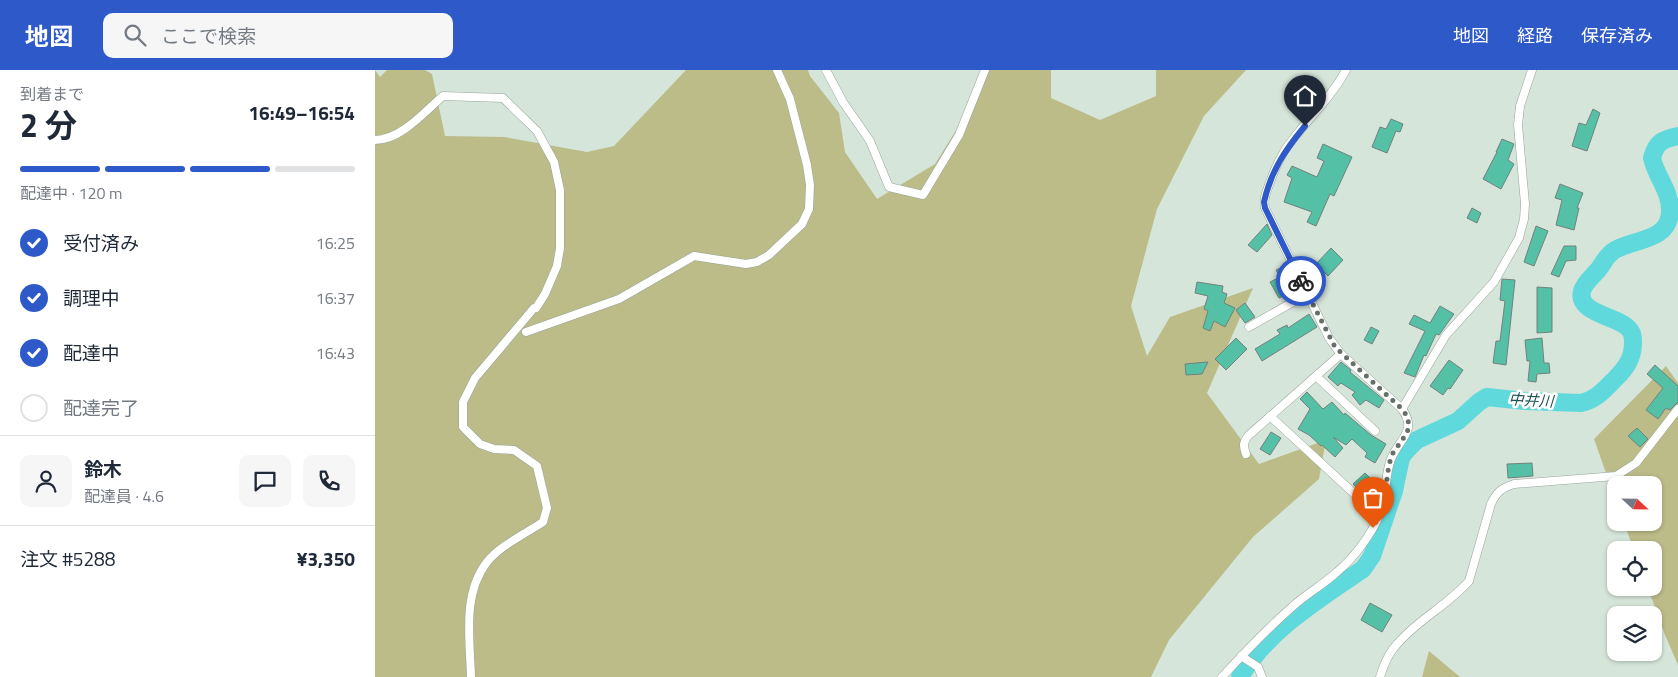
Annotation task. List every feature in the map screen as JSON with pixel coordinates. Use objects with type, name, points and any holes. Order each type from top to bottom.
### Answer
[{"type":"street","points":[[526,332],[619,299],[694,256],[746,264],[757,262],[769,255],[802,224],[809,210],[810,185],[807,165],[790,99],[777,70]]},
{"type":"street","points":[[826,70],[843,102],[870,141],[889,187],[923,195],[959,135],[985,70]]},
{"type":"street","points":[[1222,677],[1244,658],[1292,606],[1351,559],[1373,528],[1384,502],[1389,464],[1393,453],[1407,433],[1409,425],[1407,416],[1402,409],[1341,354],[1329,338],[1265,208],[1264,202],[1276,166],[1285,150],[1324,103],[1346,70]]},
{"type":"street","points":[[1402,409],[1446,335],[1494,282],[1519,238],[1524,219],[1525,204],[1518,125],[1521,106],[1532,70]]},
{"type":"street","points":[[375,140],[382,140],[402,131],[443,96],[503,98],[537,131],[554,162],[560,190],[560,248],[557,266],[545,294],[536,308],[534,308],[475,378],[463,402],[463,427],[480,444],[495,450],[514,450],[537,466],[547,508],[543,522],[501,549],[488,562],[476,580],[469,604],[471,677]]},
{"type":"street","points":[[1249,327],[1307,294]]},
{"type":"street","points":[[1246,454],[1243,447],[1244,441],[1341,354]]},
{"type":"street","points":[[1316,376],[1375,431]]},
{"type":"street","points":[[1379,677],[1392,650],[1399,642],[1469,581],[1491,504],[1495,495],[1503,487],[1513,484],[1616,476],[1636,463],[1678,409]]},
{"type":"street","points":[[1271,416],[1360,499]]},
{"type":"street","points":[[1244,658],[1258,667],[1262,677]]},
{"type":"green space","points":[[375,70],[380,77],[387,70],[425,70],[432,74],[445,136],[504,137],[587,152],[614,146],[686,70],[808,70],[810,76],[839,113],[845,152],[877,199],[935,164],[975,100],[982,70],[1051,70],[1051,98],[1100,120],[1156,96],[1156,70],[1246,70],[1204,116],[1157,209],[1131,306],[1147,356],[1170,317],[1253,288],[1207,393],[1259,464],[1326,440],[1319,479],[1253,537],[1169,640],[1151,677],[375,677]]},
{"type":"green space","points":[[1666,366],[1678,383],[1678,665],[1662,627],[1662,606],[1655,606],[1651,596],[1662,596],[1662,541],[1631,541],[1627,531],[1663,531],[1663,476],[1607,476],[1594,439]]},
{"type":"green space","points":[[1429,651],[1460,677],[1422,677]]},
{"type":"building","points":[[1593,109],[1600,113],[1587,151],[1572,146],[1579,123],[1586,125]]},
{"type":"building","points":[[1391,119],[1403,124],[1400,132],[1396,131],[1387,153],[1372,147],[1380,127],[1386,129]]},
{"type":"building","points":[[1502,139],[1514,144],[1508,160],[1514,164],[1501,189],[1483,179]]},
{"type":"building","points":[[1323,144],[1352,157],[1334,196],[1330,194],[1316,226],[1307,222],[1312,212],[1284,202],[1292,178],[1287,175],[1292,166],[1317,177],[1324,161],[1317,158]]},
{"type":"building","points":[[1560,184],[1583,193],[1577,208],[1579,208],[1574,230],[1556,225],[1562,200],[1555,198]]},
{"type":"building","points":[[1472,208],[1481,213],[1477,223],[1467,218]]},
{"type":"building","points":[[1267,224],[1272,235],[1257,252],[1248,245]]},
{"type":"building","points":[[1536,226],[1548,231],[1534,266],[1524,262]]},
{"type":"building","points":[[1564,246],[1576,246],[1576,260],[1566,261],[1559,277],[1551,274]]},
{"type":"building","points":[[1331,248],[1343,260],[1328,276],[1316,264]]},
{"type":"building","points":[[1287,265],[1298,289],[1279,298],[1270,282],[1280,277],[1276,270]]},
{"type":"building","points":[[1502,279],[1515,280],[1506,365],[1493,363],[1496,341],[1500,341],[1505,301],[1500,300]]},
{"type":"building","points":[[1197,282],[1223,286],[1222,292],[1227,294],[1224,303],[1235,308],[1225,327],[1214,321],[1210,331],[1203,328],[1208,311],[1204,309],[1208,296],[1195,293]]},
{"type":"building","points":[[1537,287],[1552,288],[1552,332],[1537,333]]},
{"type":"building","points":[[1245,303],[1255,317],[1245,323],[1236,310]]},
{"type":"building","points":[[1440,306],[1454,314],[1439,335],[1436,334],[1426,356],[1424,355],[1415,377],[1404,373],[1425,331],[1409,324],[1414,315],[1430,323]]},
{"type":"building","points":[[1309,314],[1317,327],[1262,361],[1255,349],[1280,334],[1277,330],[1287,325],[1288,328]]},
{"type":"building","points":[[1371,327],[1379,331],[1372,344],[1364,340]]},
{"type":"building","points":[[1236,338],[1247,349],[1226,370],[1215,359]]},
{"type":"building","points":[[1542,338],[1544,363],[1549,363],[1550,373],[1537,374],[1536,382],[1528,381],[1530,361],[1527,361],[1525,340]]},
{"type":"building","points":[[1449,360],[1463,370],[1450,389],[1448,388],[1443,395],[1430,386]]},
{"type":"building","points":[[1208,362],[1202,374],[1186,375],[1185,364]]},
{"type":"building","points":[[1341,362],[1351,370],[1350,372],[1384,400],[1379,408],[1366,400],[1360,405],[1352,395],[1355,392],[1341,383],[1338,386],[1328,377]]},
{"type":"building","points":[[1655,365],[1678,386],[1678,402],[1670,410],[1666,408],[1658,419],[1646,410],[1663,388],[1647,374]]},
{"type":"building","points":[[1307,392],[1323,409],[1332,402],[1344,415],[1345,413],[1371,435],[1386,444],[1375,463],[1365,457],[1367,453],[1352,439],[1346,445],[1333,437],[1343,448],[1335,457],[1309,435],[1298,429],[1310,409],[1300,399]]},
{"type":"building","points":[[1637,428],[1648,439],[1640,447],[1628,436]]},
{"type":"building","points":[[1271,432],[1281,438],[1270,455],[1260,449]]},
{"type":"building","points":[[1532,463],[1533,476],[1508,478],[1507,464]]},
{"type":"building","points":[[1365,473],[1372,480],[1360,491],[1353,484]]},
{"type":"building","points":[[1370,603],[1392,615],[1382,632],[1361,620]]},
{"type":"waterway","name":"中井川","points":[[1240,677],[1265,644],[1280,630],[1312,604],[1363,569],[1372,556],[1394,491],[1401,458],[1417,440],[1458,421],[1487,397],[1525,401],[1581,403],[1591,400],[1599,394],[1622,371],[1632,354],[1633,341],[1631,332],[1624,325],[1599,314],[1585,305],[1582,299],[1582,291],[1587,282],[1612,252],[1623,246],[1649,238],[1664,229],[1668,222],[1670,204],[1652,158],[1661,142],[1678,136]]},
{"type":"way so far","points":[[1301,281],[1335,347],[1402,409],[1407,416],[1409,425],[1407,433],[1393,453],[1389,464],[1386,474],[1384,502],[1373,528]]},
{"type":"route","points":[[1301,281],[1265,208],[1264,202],[1276,166],[1285,150],[1305,126]]}]
